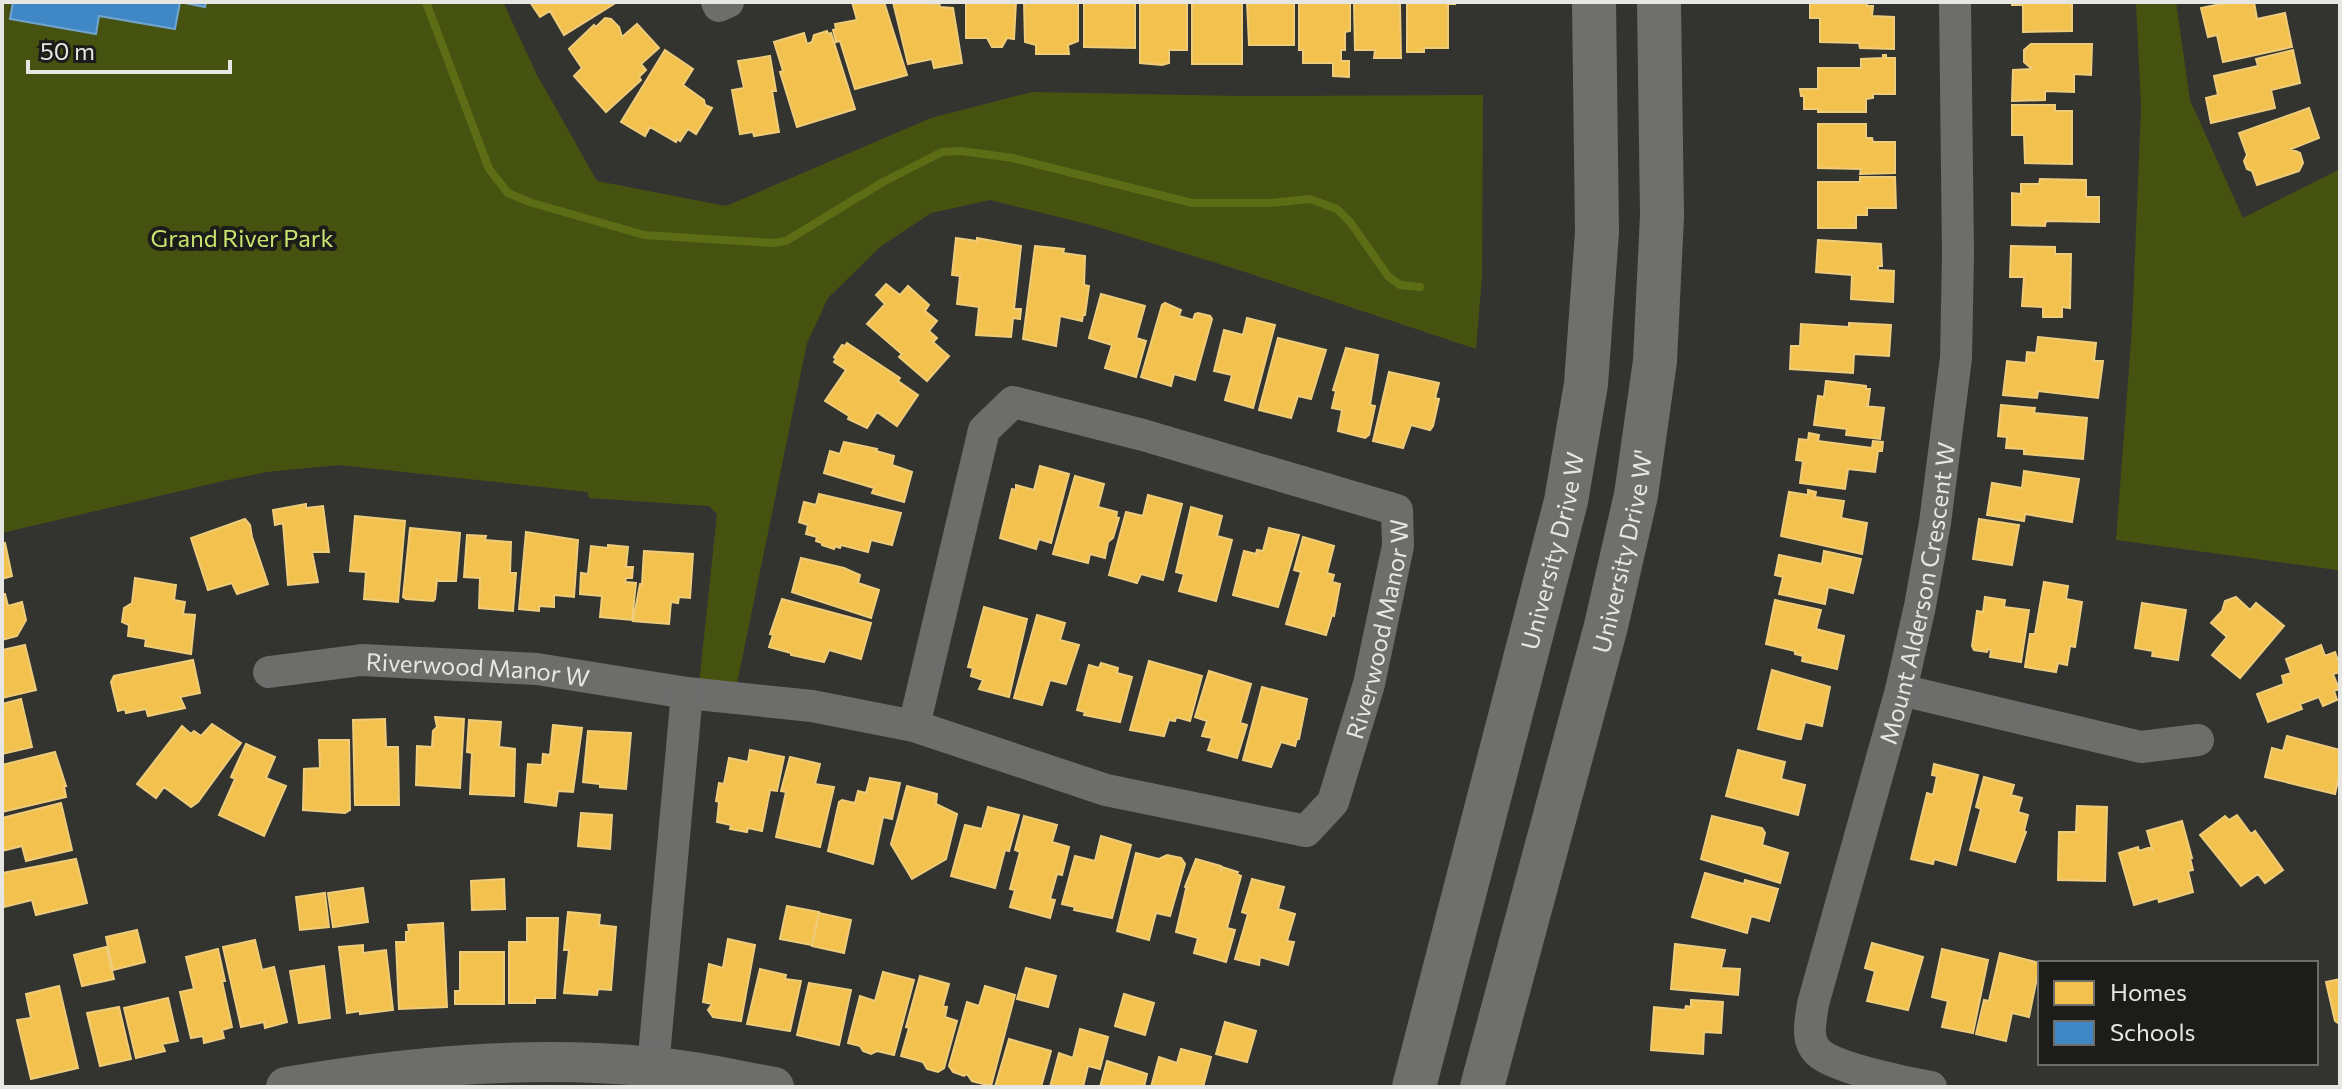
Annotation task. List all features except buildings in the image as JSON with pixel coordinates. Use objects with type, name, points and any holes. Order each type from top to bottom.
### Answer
[{"type":"main road","name":"University Drive W","points":[[1414,1087],[1566,501],[1586,384],[1597,232],[1594,2]]},
{"type":"main road","name":"University Drive W'","points":[[1482,1087],[1606,626],[1636,495],[1655,361],[1662,216],[1659,2]]},
{"type":"main road","points":[[1445,1087],[1507,801],[1520,683]]},
{"type":"main road","points":[[1396,1087],[1465,893]]},
{"type":"street","points":[[717,2],[719,6],[728,2]]},
{"type":"street","name":"Mount Alderson Crescent W","points":[[1931,1087],[1838,1064],[1816,1051],[1809,1034],[1813,1004],[1901,690],[1935,523],[1956,358],[1955,2]]},
{"type":"street","name":"Riverwood Manor W","points":[[269,672],[362,660],[537,669],[687,693],[812,706],[914,726],[1106,790],[1306,831],[1333,802],[1369,684],[1398,546],[1397,510],[1143,435],[1013,402],[984,430],[914,726]]},
{"type":"street","points":[[1901,690],[2141,747],[2198,740]]},
{"type":"street","points":[[653,1067],[687,693]]},
{"type":"street","points":[[286,1087],[373,1072],[464,1064],[550,1062],[653,1067],[774,1087]]},
{"type":"green space","name":"Grand River Park","points":[[2,2],[503,2],[537,75],[597,181],[726,206],[931,118],[1032,92],[1240,96],[1483,95],[1482,277],[1476,349],[1233,268],[1091,225],[990,200],[931,213],[880,247],[828,298],[807,343],[734,698],[698,694],[717,514],[709,506],[589,498],[588,492],[339,465],[267,472],[2,533]]},
{"type":"green space","points":[[2136,2],[2176,2],[2190,100],[2243,218],[2340,169],[2340,575],[2337,570],[2116,540],[2132,328],[2141,109]]},
{"type":"waterway","points":[[426,2],[489,169],[508,193],[529,202],[644,235],[772,243],[786,241],[883,182],[942,152],[961,151],[1013,158],[1192,203],[1270,203],[1310,199],[1337,209],[1350,222],[1388,276],[1400,285],[1420,287]]}]
